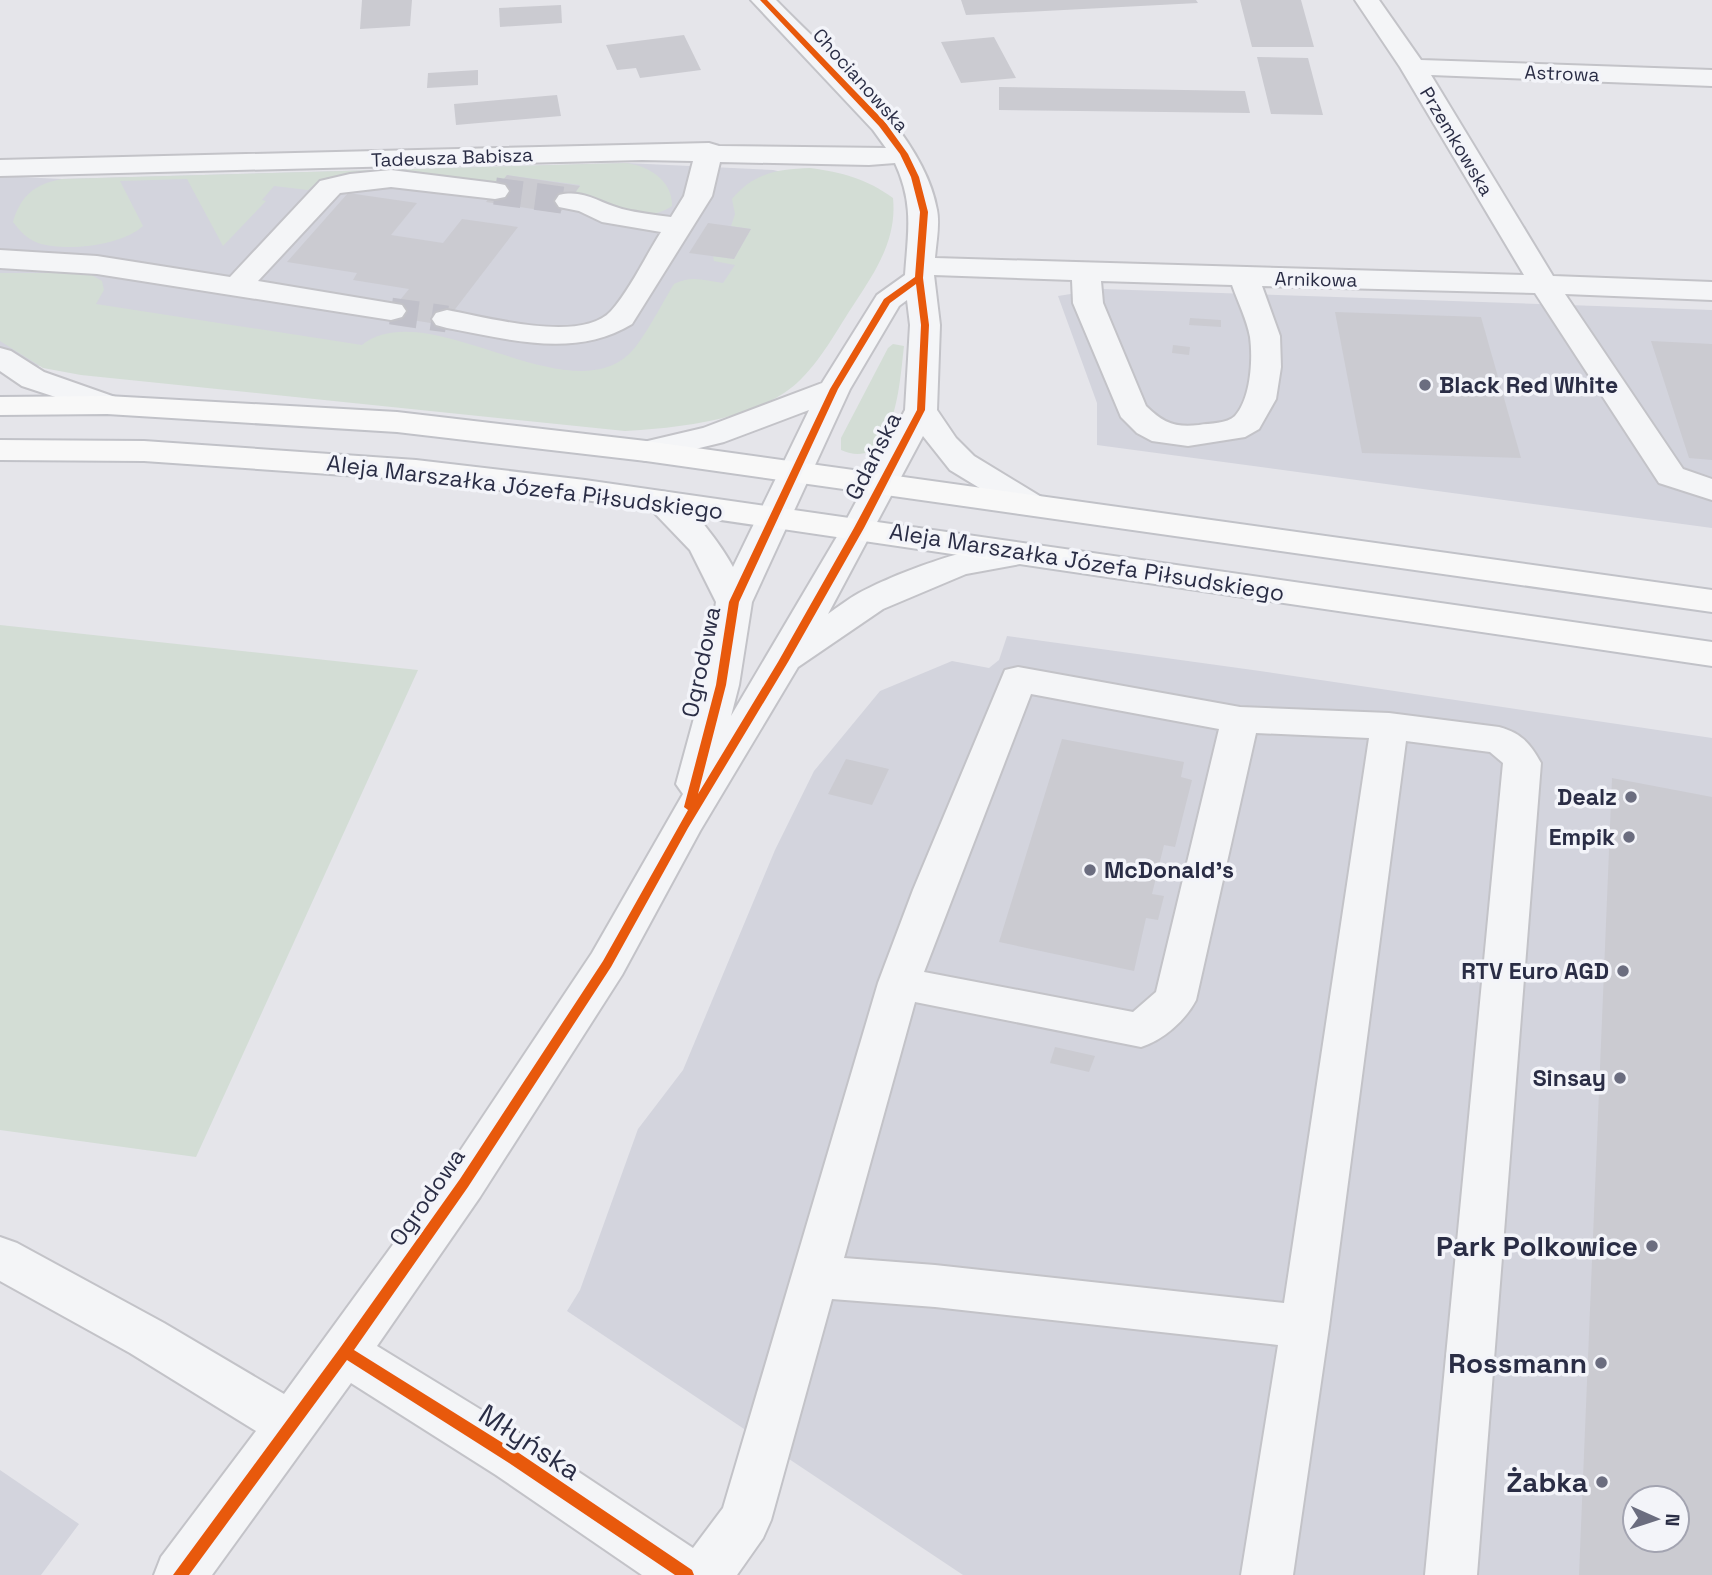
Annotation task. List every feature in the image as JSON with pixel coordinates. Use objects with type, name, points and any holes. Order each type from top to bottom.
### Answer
[{"type":"main road","name":"Aleja Marszałka Józefa Piłsudskiego","points":[[0,406],[107,405],[397,422],[646,451],[795,474],[882,483],[1712,601]]},
{"type":"main road","name":"Aleja Marszałka Józefa Piłsudskiego","points":[[0,450],[144,451],[416,470],[859,528],[1019,554],[1712,654]]},
{"type":"street","name":"Chocianowska","points":[[763,0],[882,124],[904,154]]},
{"type":"street","name":"Przemkowska","points":[[1367,0],[1413,67],[1544,284],[1671,476],[1712,490]]},
{"type":"street","name":"Astrowa","points":[[1413,67],[1712,78]]},
{"type":"street","name":"Tadeusza Babisza","points":[[3,174],[709,152],[869,157],[904,154]]},
{"type":"street","points":[[447,319],[560,336],[581,336],[599,332],[621,318],[698,196],[709,152]]},
{"type":"street","name":"Gdańska","points":[[859,528],[921,410],[925,325],[920,272],[924,212],[915,177],[904,154]]},
{"type":"street","points":[[237,287],[330,187],[344,182],[389,178],[495,191]]},
{"type":"street","points":[[569,201],[586,203],[612,216],[679,226]]},
{"type":"street","points":[[0,258],[97,265],[391,311]]},
{"type":"street","name":"Arnikowa","points":[[920,272],[1086,272],[1712,291]]},
{"type":"street","points":[[795,474],[834,389],[887,302],[920,272]]},
{"type":"street","points":[[1086,272],[1088,303],[1132,410],[1148,426],[1163,434],[1188,436],[1234,430],[1248,422],[1260,399],[1265,367],[1265,336],[1244,277]]},
{"type":"street","points":[[0,357],[33,379],[107,405]]},
{"type":"street","points":[[646,451],[713,435],[834,389]]},
{"type":"street","points":[[921,410],[945,445],[962,463],[1031,505]]},
{"type":"street","name":"Ogrodowa","points":[[683,827],[720,685],[734,602],[795,474]]},
{"type":"street","points":[[660,501],[704,545],[734,602]]},
{"type":"street","name":"Ogrodowa","points":[[180,1575],[345,1352],[464,1183],[607,964],[683,827],[783,662],[859,528]]},
{"type":"street","points":[[783,662],[871,601],[958,565],[1019,554]]},
{"type":"street","points":[[705,1575],[745,1520],[880,1042],[933,890],[1018,679],[1240,720],[1389,726],[1499,740],[1515,750],[1522,763],[1451,1575]]},
{"type":"street","points":[[900,983],[1141,1030],[1175,1000],[1240,720]]},
{"type":"street","points":[[1267,1575],[1305,1327],[1389,726]]},
{"type":"street","points":[[0,1256],[147,1338],[291,1424]]},
{"type":"street","points":[[815,1277],[935,1286],[1305,1327]]},
{"type":"street","name":"Młyńska","points":[[345,1352],[514,1458],[687,1575]]},
{"type":"shaded area","points":[[626,163],[773,170],[817,180],[659,417],[118,363],[0,367],[0,176],[62,179]]},
{"type":"shaded area","points":[[626,163],[643,167],[658,176],[668,189],[672,206],[654,214],[638,214],[601,200],[572,197],[580,185],[507,175],[498,186],[427,175],[372,172],[346,174],[325,180],[308,190],[274,186],[262,200],[266,201],[223,246],[187,179],[120,181],[143,226],[107,243],[78,247],[50,246],[30,239],[13,222],[20,205],[30,192],[44,184],[62,179]]},
{"type":"shaded area","points":[[810,168],[854,177],[893,198],[889,240],[871,277],[829,344],[797,383],[760,406],[715,420],[625,431],[81,375],[43,368],[0,341],[0,273],[88,273],[102,281],[104,290],[96,304],[362,345],[389,333],[422,333],[533,363],[569,370],[601,369],[634,349],[674,284],[692,279],[723,283],[735,265],[714,261],[713,256],[734,259],[751,229],[731,226],[735,214],[732,199],[740,190],[767,174]]},
{"type":"shaded area","points":[[1102,289],[1712,310],[1712,528],[1097,445],[1097,403],[1058,296]]},
{"type":"shaded area","points":[[893,344],[904,346],[897,400],[884,437],[873,449],[859,454],[841,450],[841,438],[888,348]]},
{"type":"shaded area","points":[[0,625],[418,670],[196,1157],[0,1130]]},
{"type":"shaded area","points":[[1007,636],[1712,738],[1712,1575],[963,1575],[567,1311],[580,1290],[638,1129],[683,1070],[775,850],[814,771],[880,691],[952,661],[989,668],[999,660]]},
{"type":"shaded area","points":[[0,1470],[79,1524],[41,1575],[0,1575]]},
{"type":"building","points":[[362,0],[412,0],[410,26],[360,29]]},
{"type":"building","points":[[961,0],[1196,0],[1198,3],[966,15]]},
{"type":"building","points":[[1240,0],[1301,0],[1314,47],[1252,47]]},
{"type":"building","points":[[561,5],[562,23],[500,27],[499,8]]},
{"type":"building","points":[[684,35],[701,70],[640,78],[636,68],[617,70],[606,45]]},
{"type":"building","points":[[994,37],[1016,78],[961,83],[941,42]]},
{"type":"building","points":[[1257,57],[1308,58],[1323,115],[1271,114]]},
{"type":"building","points":[[478,70],[478,85],[427,88],[428,73]]},
{"type":"building","points":[[999,87],[1245,91],[1250,113],[999,110]]},
{"type":"building","points":[[557,95],[561,116],[456,125],[454,104]]},
{"type":"building","points":[[507,175],[580,186],[560,213],[486,202]]},
{"type":"building","points":[[348,193],[417,203],[391,235],[443,243],[462,219],[518,227],[443,325],[387,316],[409,289],[353,280],[357,273],[287,262]]},
{"type":"building","points":[[708,223],[751,229],[734,259],[689,253]]},
{"type":"building","name":"Black Red White","points":[[1335,312],[1481,317],[1521,458],[1362,453]]},
{"type":"building","points":[[1190,318],[1221,320],[1221,327],[1189,325]]},
{"type":"building","points":[[1651,341],[1712,344],[1712,460],[1689,458]]},
{"type":"building","points":[[1173,345],[1190,347],[1189,355],[1172,353]]},
{"type":"building","name":"McDonald's","points":[[1062,739],[1184,762],[1181,777],[1192,780],[1175,847],[1164,845],[1152,894],[1164,896],[1158,920],[1146,918],[1134,971],[999,942]]},
{"type":"building","points":[[846,759],[889,769],[872,805],[828,794]]},
{"type":"building","points":[[1612,778],[1712,797],[1712,1575],[1579,1575]]},
{"type":"building","points":[[1055,1047],[1095,1056],[1089,1072],[1050,1063]]},
{"type":"tunnel","points":[[495,191],[569,201]]},
{"type":"tunnel","points":[[391,311],[447,319]]},
{"type":"cycle path","points":[[180,1575],[345,1352],[464,1183],[607,964],[683,827],[783,662],[859,528],[921,410],[925,325],[919,278],[924,212],[915,177],[904,154],[882,124],[763,0]]},
{"type":"cycle path","points":[[689,807],[721,685],[734,602],[834,389],[887,301],[919,278]]},
{"type":"cycle path","points":[[345,1352],[514,1458],[687,1575]]},
{"type":"place","name":"Black Red White","points":[[1425,385]]},
{"type":"place","name":"Dealz","points":[[1631,797]]},
{"type":"place","name":"Empik","points":[[1629,837]]},
{"type":"place","name":"McDonald's","points":[[1090,870]]},
{"type":"place","name":"RTV Euro AGD","points":[[1623,971]]},
{"type":"place","name":"Sinsay","points":[[1620,1078]]},
{"type":"place","name":"Park Polkowice","points":[[1652,1246]]},
{"type":"place","name":"Rossmann","points":[[1601,1363]]},
{"type":"place","name":"Żabka","points":[[1602,1482]]}]
